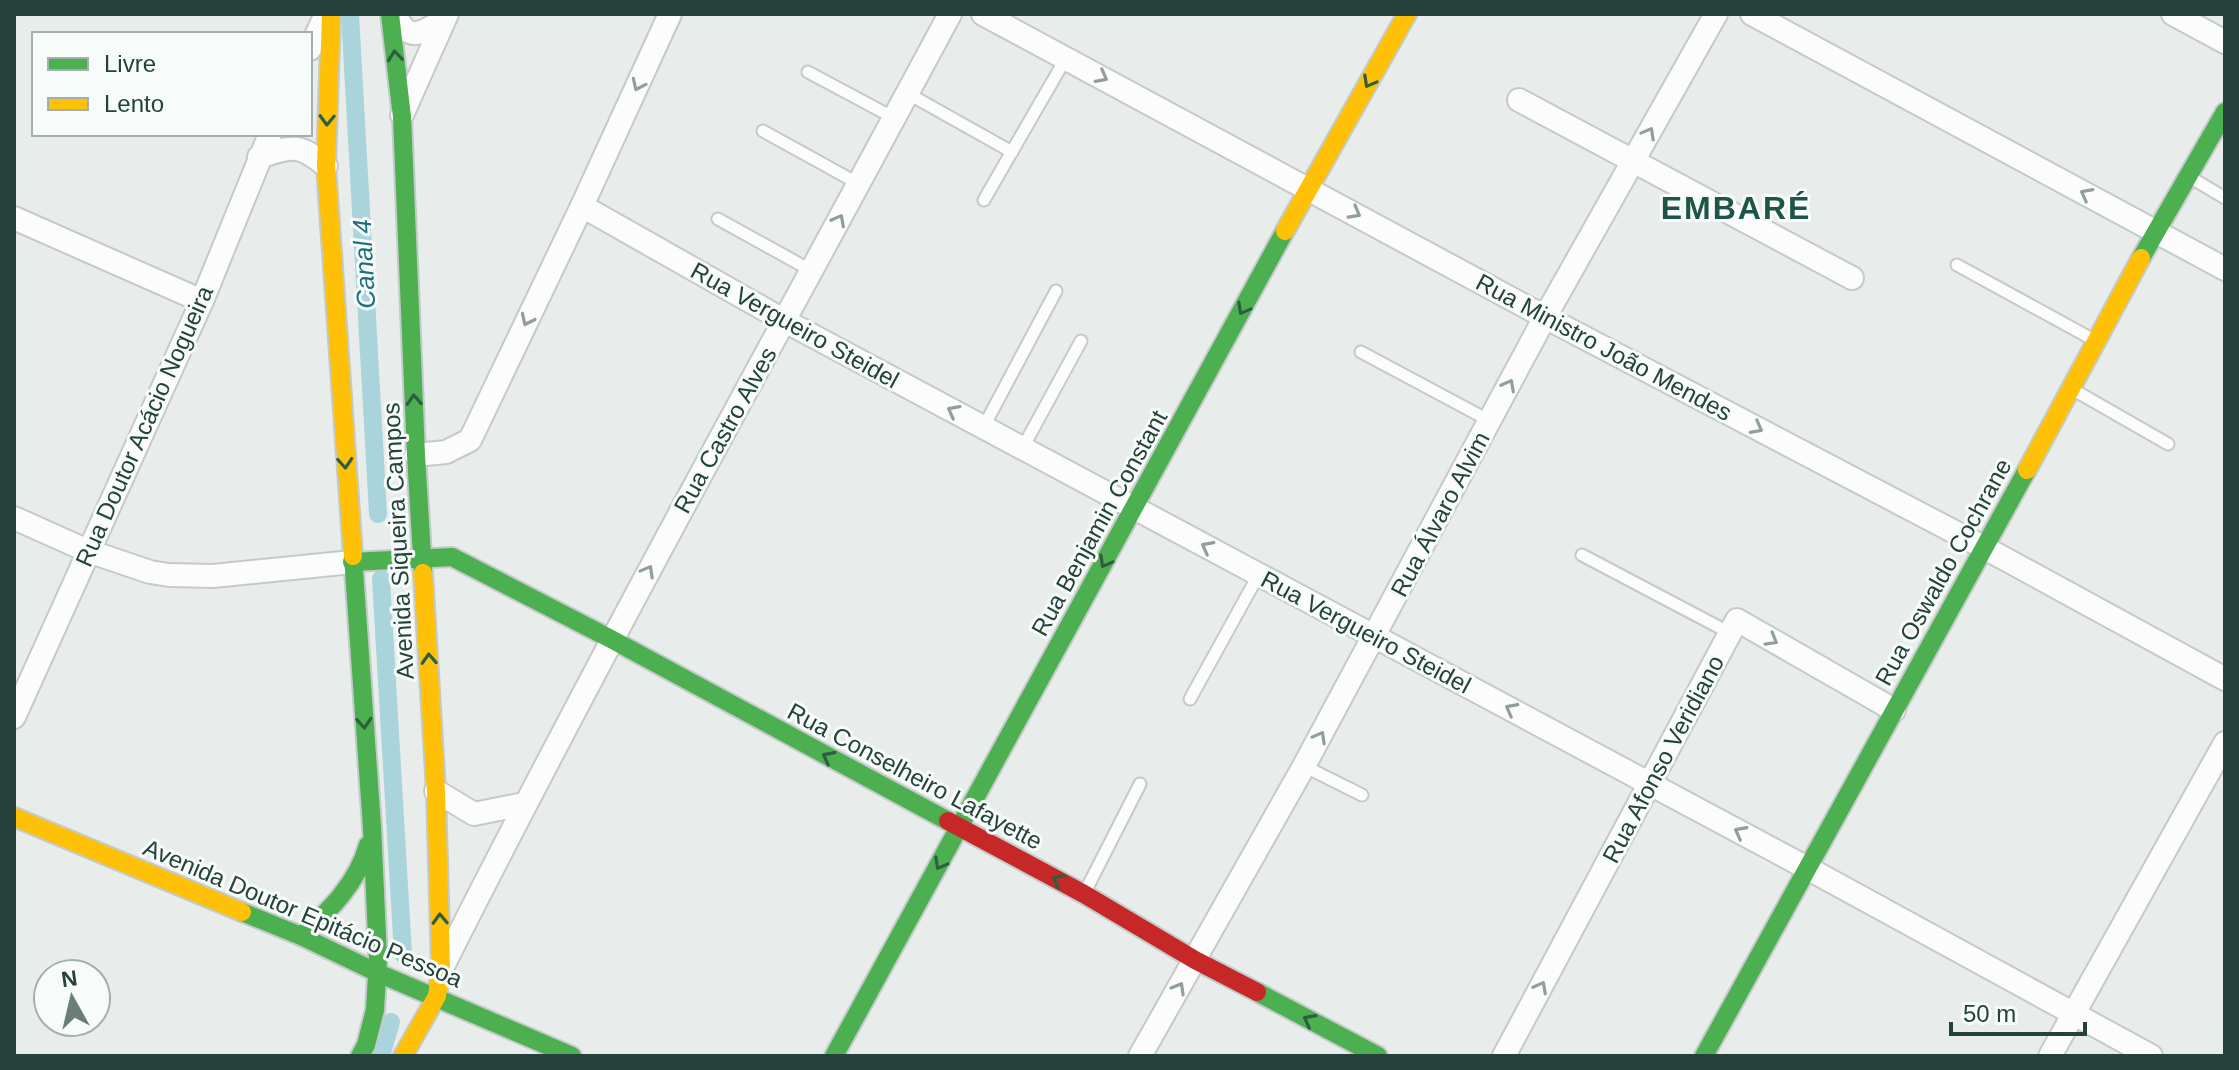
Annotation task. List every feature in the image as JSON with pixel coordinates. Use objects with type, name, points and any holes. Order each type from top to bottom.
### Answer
[{"type":"main road","name":"Avenida Siqueira Campos","points":[[328,14],[326,166],[360,561],[378,973],[375,1010],[360,1056]]},
{"type":"main road","name":"Avenida Siqueira Campos","points":[[392,14],[402,117],[416,455],[414,558],[436,791],[441,969],[437,996],[403,1056]]},
{"type":"main road","name":"Rua Benjamin Constant","points":[[834,1056],[1407,14]]},
{"type":"main road","name":"Rua Oswaldo Cochrane","points":[[1704,1056],[1985,548],[2155,231],[2225,112]]},
{"type":"main road","name":"Rua Conselheiro Lafayette","points":[[360,561],[452,557],[611,639],[1084,894],[1195,960],[1373,1055]]},
{"type":"main road","name":"Avenida Doutor Epitácio Pessoa","points":[[14,817],[301,936],[378,973],[572,1056]]},
{"type":"main road","points":[[301,936],[326,914],[358,875],[372,827]]},
{"type":"street","points":[[312,45],[328,14]]},
{"type":"street","points":[[392,14],[403,29],[414,34],[422,33],[446,17]]},
{"type":"street","points":[[416,455],[446,452],[470,440],[670,14]]},
{"type":"street","name":"Rua Castro Alves","points":[[441,969],[611,639],[950,14]]},
{"type":"street","name":"Rua Ministro João Mendes","points":[[983,14],[2225,679]]},
{"type":"street","name":"Rua Álvaro Alvim","points":[[1140,1056],[1376,636],[1545,317],[1716,14]]},
{"type":"street","points":[[1752,14],[2225,269]]},
{"type":"street","points":[[2173,14],[2225,42]]},
{"type":"street","points":[[402,117],[446,17]]},
{"type":"street","points":[[1519,100],[1852,278]]},
{"type":"street","name":"Rua Doutor Acácio Nogueira","points":[[14,717],[202,301],[269,136]]},
{"type":"street","points":[[259,157],[305,142],[326,166]]},
{"type":"street","name":"Rua Vergueiro Steidel","points":[[582,206],[785,321],[1376,636],[2151,1056]]},
{"type":"street","points":[[14,218],[202,301]]},
{"type":"street","points":[[14,518],[88,551],[150,572],[194,577],[360,561]]},
{"type":"street","name":"Rua Afonso Veridiano","points":[[1504,1056],[1737,620],[1894,710]]},
{"type":"street","points":[[2050,1056],[2225,743]]},
{"type":"street","points":[[436,791],[474,814],[524,804]]},
{"type":"lane","points":[[984,200],[1066,58]]},
{"type":"lane","points":[[808,72],[894,118]]},
{"type":"lane","points":[[907,93],[1012,152]]},
{"type":"lane","points":[[763,131],[859,184]]},
{"type":"lane","points":[[2187,176],[2225,198]]},
{"type":"lane","points":[[718,219],[812,271]]},
{"type":"lane","points":[[1957,265],[2096,341]]},
{"type":"lane","points":[[983,428],[1056,291]]},
{"type":"lane","points":[[1022,449],[1081,341]]},
{"type":"lane","points":[[1361,352],[1490,421]]},
{"type":"lane","points":[[2071,388],[2168,444]]},
{"type":"lane","points":[[1582,555],[1730,633]]},
{"type":"lane","points":[[1190,699],[1259,574]]},
{"type":"lane","points":[[1304,766],[1362,795]]},
{"type":"lane","points":[[1084,894],[1140,784]]},
{"type":"waterway","name":"Canal 4","points":[[350,14],[378,514]]},
{"type":"waterway","name":"Canal 4","points":[[381,579],[403,954]]},
{"type":"waterway","name":"Canal 4","points":[[381,1056],[391,1022]]},
{"type":"traffic: fast","points":[[390,14],[402,117],[423,573]]},
{"type":"traffic: fast","points":[[2141,258],[2225,112]]},
{"type":"traffic: fast","points":[[834,1056],[1285,231]]},
{"type":"traffic: fast","points":[[1704,1056],[2027,470]]},
{"type":"traffic: fast","points":[[353,556],[378,958],[375,1010],[360,1056]]},
{"type":"traffic: fast","points":[[352,562],[452,557],[948,821]]},
{"type":"traffic: fast","points":[[301,936],[350,884],[368,845]]},
{"type":"traffic: fast","points":[[242,912],[572,1056]]},
{"type":"traffic: fast","points":[[1257,992],[1378,1056]]},
{"type":"traffic: slow","points":[[331,14],[326,166],[353,556]]},
{"type":"traffic: slow","points":[[1285,231],[1407,14]]},
{"type":"traffic: slow","points":[[2027,470],[2141,258]]},
{"type":"traffic: slow","points":[[403,1056],[437,996],[441,969],[436,791],[423,573]]},
{"type":"traffic: slow","points":[[14,817],[242,912]]},
{"type":"traffic: jam","points":[[948,821],[1257,992]]},
{"type":"district","name":"EMBARÉ","points":[[1736,208]]}]
